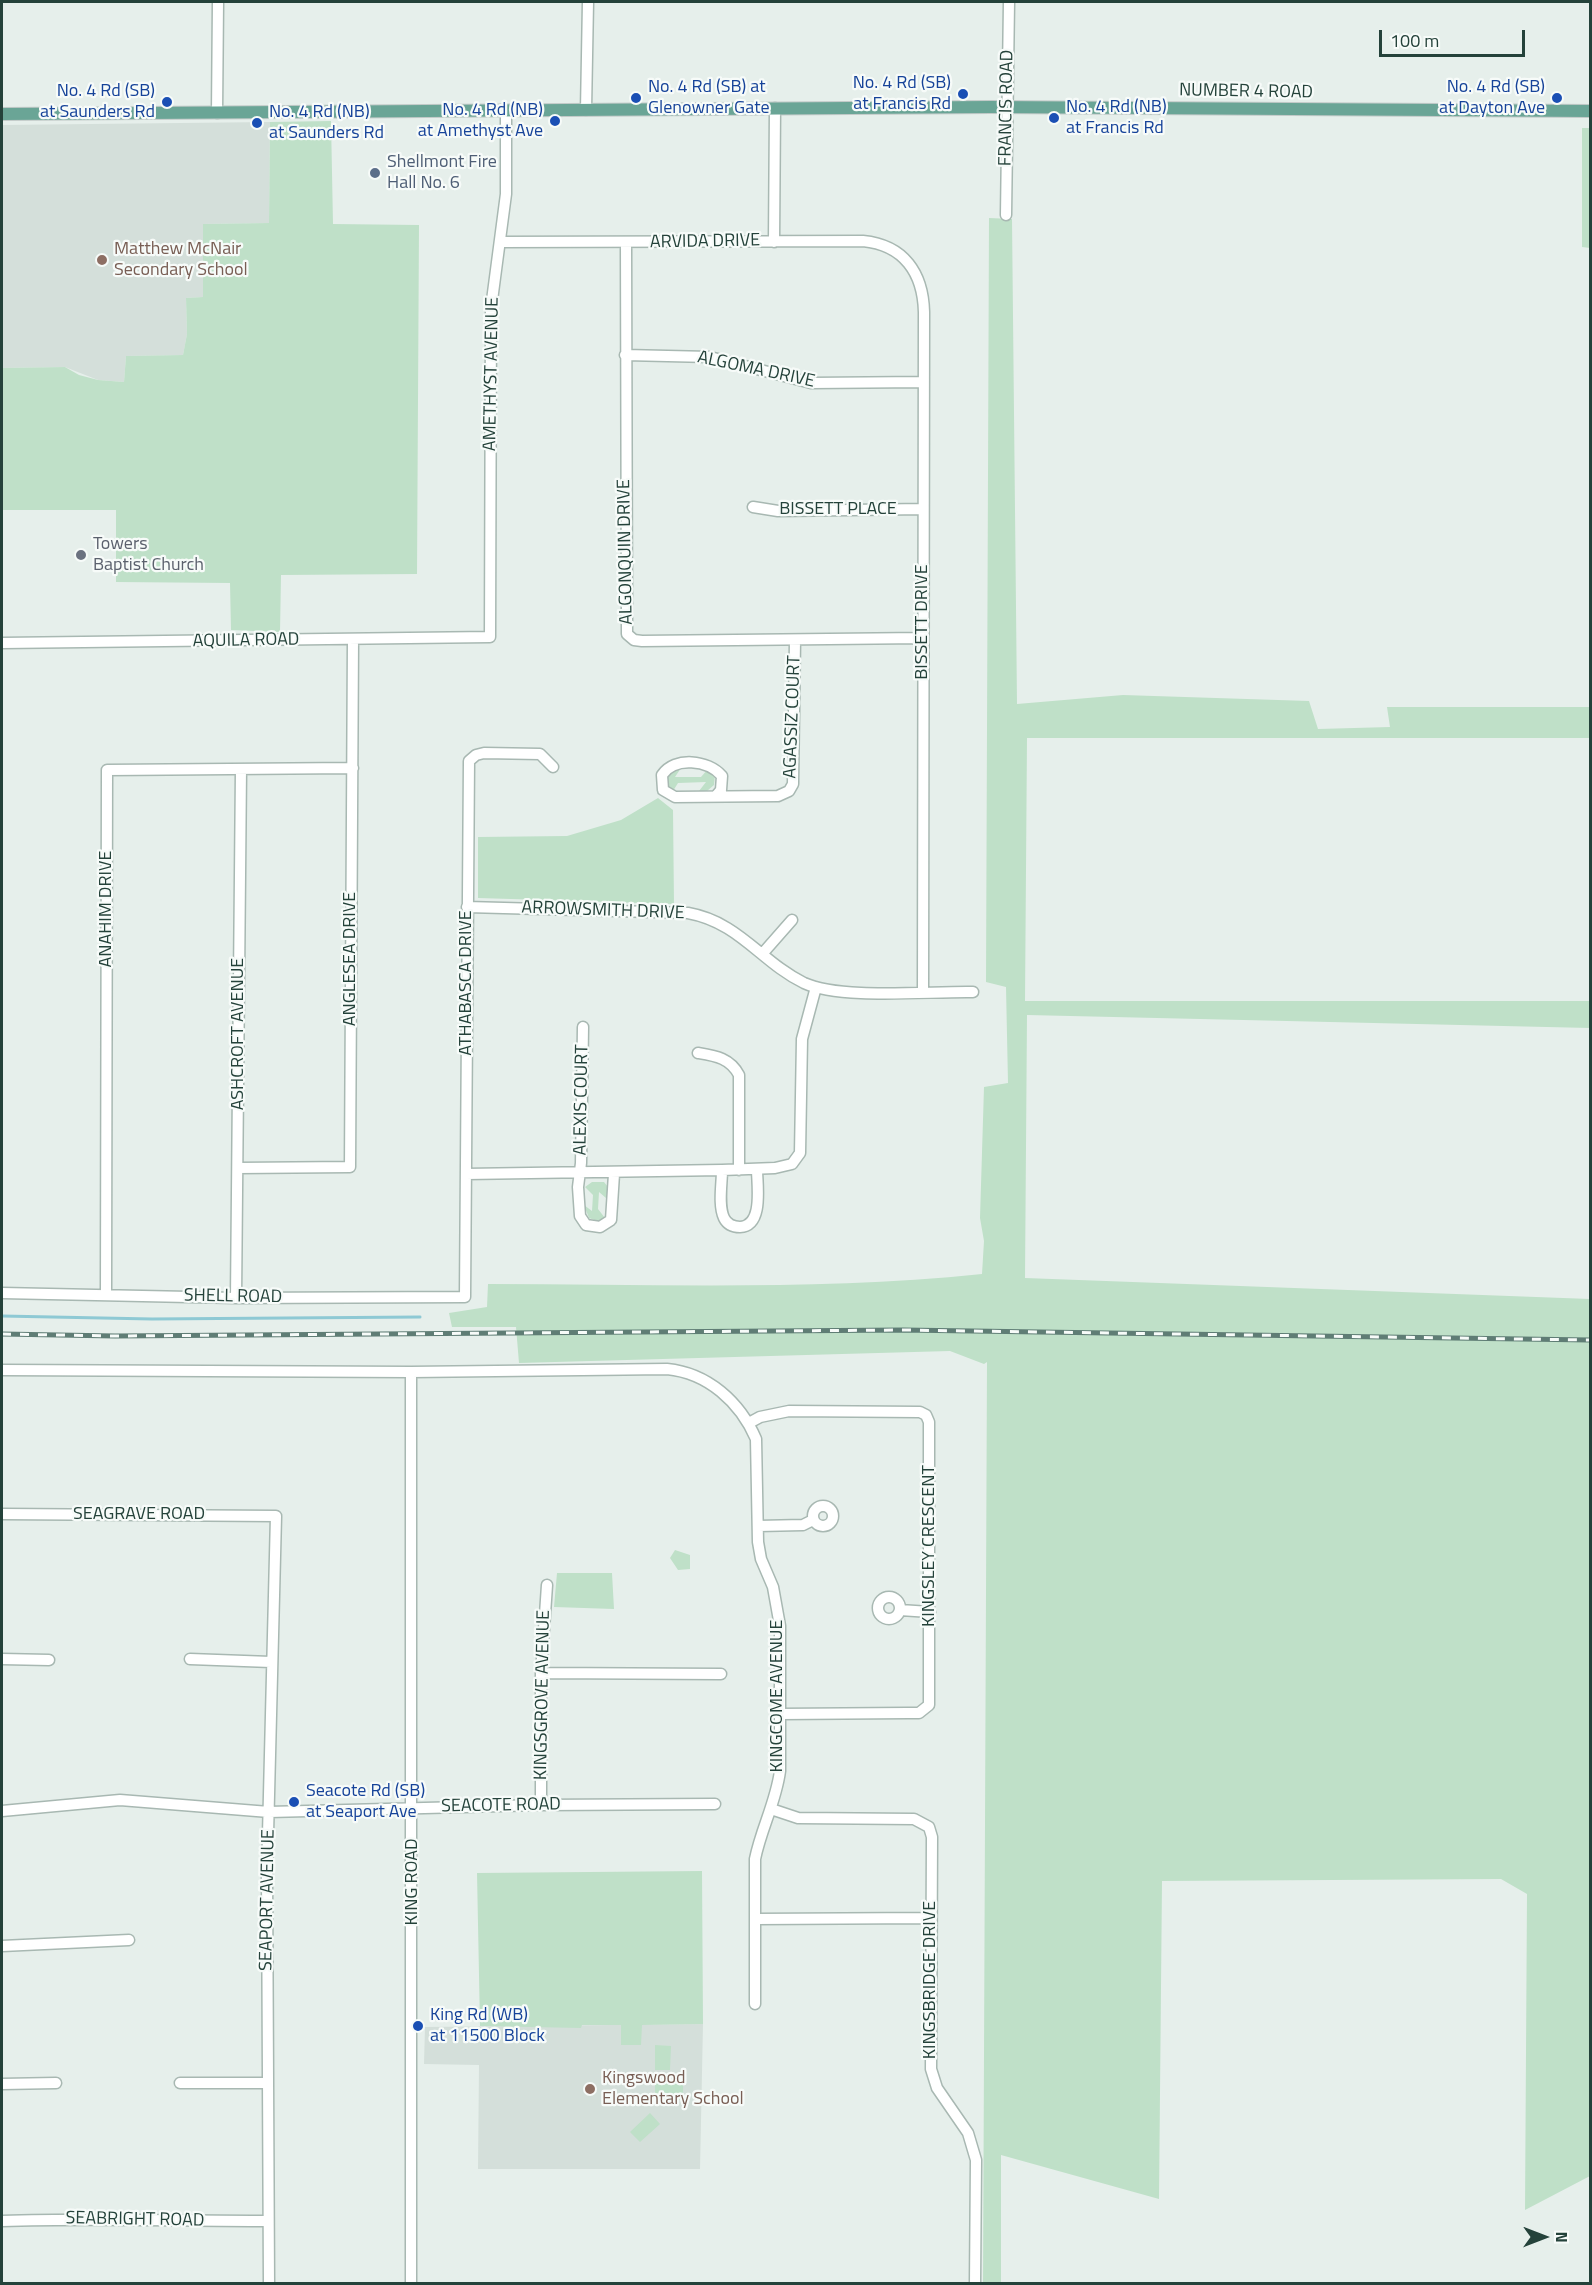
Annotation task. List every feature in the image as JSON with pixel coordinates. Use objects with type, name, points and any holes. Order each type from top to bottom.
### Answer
[{"type":"main road","name":"NUMBER 4 ROAD","points":[[2,114],[1006,107],[1590,111]]},
{"type":"street","points":[[217,113],[218,2]]},
{"type":"street","points":[[586,110],[588,2]]},
{"type":"street","name":"FRANCIS ROAD","points":[[1006,215],[1009,2]]},
{"type":"street","points":[[774,242],[775,108]]},
{"type":"street","name":"AMETHYST AVENUE","points":[[490,638],[491,308],[506,194],[506,111]]},
{"type":"street","name":"ARVIDA DRIVE","points":[[500,243],[876,242],[893,248],[906,258]]},
{"type":"street","name":"ALGONQUIN DRIVE","points":[[626,243],[627,634],[634,640],[642,641],[922,638]]},
{"type":"street","name":"BISSETT DRIVE","points":[[906,258],[917,275],[924,296],[923,991]]},
{"type":"street","name":"ALGOMA DRIVE","points":[[625,355],[710,357],[811,382],[923,382]]},
{"type":"street","name":"BISSETT PLACE","points":[[753,507],[778,511],[923,509]]},
{"type":"street","name":"AQUILA ROAD","points":[[2,643],[490,638]]},
{"type":"street","name":"ANGLESEA DRIVE","points":[[238,1168],[350,1167],[353,639]]},
{"type":"street","name":"AGASSIZ COURT","points":[[716,796],[721,790],[722,776],[707,765],[678,764],[666,768],[662,775],[661,786],[672,796],[716,796],[778,796],[789,791],[793,784],[795,640]]},
{"type":"street","name":"ATHABASCA DRIVE","points":[[465,1297],[469,761],[476,755],[484,753],[540,754],[553,767]]},
{"type":"street","name":"ANAHIM DRIVE","points":[[106,1294],[107,770],[353,768]]},
{"type":"street","name":"ASHCROFT AVENUE","points":[[236,1298],[241,770]]},
{"type":"street","name":"ARROWSMITH DRIVE","points":[[467,907],[688,913],[728,927],[787,972],[816,987],[846,992],[973,992]]},
{"type":"street","points":[[763,953],[792,920]]},
{"type":"street","points":[[466,1174],[614,1174],[739,1170],[785,1167],[795,1162],[800,1153],[802,1039],[816,987]]},
{"type":"street","name":"ALEXIS COURT","points":[[583,1027],[580,1216],[586,1225],[596,1227],[608,1223],[613,1213],[614,1174]]},
{"type":"street","points":[[698,1053],[721,1056],[731,1064],[738,1075],[739,1170]]},
{"type":"street","points":[[722,1170],[724,1217],[730,1225],[741,1227],[750,1223],[755,1214],[757,1169]]},
{"type":"street","name":"SHELL ROAD","points":[[2,1293],[236,1298],[465,1297]]},
{"type":"street","points":[[2,1370],[411,1372]]},
{"type":"street","name":"KINGCOME AVENUE","points":[[411,1372],[685,1370],[699,1375],[715,1386],[749,1424],[756,1439],[758,1458],[758,1526],[761,1559],[773,1587],[780,1626],[780,1771],[778,1788],[759,1838],[755,1859],[755,2004]]},
{"type":"street","name":"KING ROAD","points":[[411,1372],[413,1809],[411,2283]]},
{"type":"street","name":"KINGSLEY CRESCENT","points":[[749,1424],[760,1417],[789,1411],[907,1412],[926,1415],[930,1429],[930,1696],[926,1710],[908,1713],[780,1714]]},
{"type":"street","name":"SEAGRAVE ROAD","points":[[2,1514],[276,1516]]},
{"type":"street","name":"SEAPORT AVENUE","points":[[269,2283],[267,2083],[269,1812],[276,1516]]},
{"type":"street","points":[[758,1526],[802,1525],[813,1520]]},
{"type":"street","name":"KINGSGROVE AVENUE","points":[[542,1805],[541,1673],[547,1585]]},
{"type":"street","points":[[900,1610],[930,1612]]},
{"type":"street","points":[[2,1659],[49,1660]]},
{"type":"street","points":[[190,1659],[271,1662]]},
{"type":"street","points":[[541,1673],[721,1674]]},
{"type":"street","name":"SEACOTE ROAD","points":[[2,1811],[120,1800],[269,1812],[542,1805],[715,1804]]},
{"type":"street","name":"KINGSBRIDGE DRIVE","points":[[771,1809],[798,1818],[914,1819],[922,1821],[929,1827],[932,1838],[931,2069],[937,2088],[968,2133],[976,2160],[975,2283]]},
{"type":"street","points":[[756,1919],[930,1918]]},
{"type":"street","points":[[2,1946],[129,1940]]},
{"type":"street","points":[[2,2084],[57,2083]]},
{"type":"street","points":[[180,2083],[267,2083]]},
{"type":"street","name":"SEABRIGHT ROAD","points":[[2,2220],[110,2218],[147,2222],[268,2221]]},
{"type":"shaded area","name":"Matthew McNair Secondary School","points":[[270,122],[269,223],[203,224],[203,297],[186,298],[187,334],[183,355],[126,356],[124,382],[98,380],[65,367],[2,368],[2,125]]},
{"type":"shaded area","name":"Kingswood Elementary School","points":[[703,2024],[700,2169],[478,2169],[479,2065],[424,2064],[425,2027]]},
{"type":"green space","points":[[331,121],[333,224],[419,225],[417,574],[281,575],[280,632],[231,630],[230,583],[116,582],[116,510],[2,510],[2,368],[65,367],[79,375],[98,380],[124,382],[126,356],[183,355],[187,334],[186,298],[203,297],[203,224],[269,223],[270,122]]},
{"type":"green space","points":[[1582,128],[1590,128],[1590,248],[1582,247]]},
{"type":"green space","points":[[989,218],[1012,219],[1017,704],[1123,695],[1309,701],[1318,729],[1390,727],[1387,707],[1590,707],[1590,738],[1027,738],[1025,1001],[1590,1001],[1590,1028],[1027,1015],[1025,1278],[1590,1299],[1590,2176],[1525,2210],[1527,1894],[1501,1879],[1162,1881],[1159,2199],[1001,2155],[1001,2283],[983,2283],[987,1362],[984,1364],[950,1351],[519,1363],[516,1327],[452,1327],[449,1313],[487,1307],[488,1284],[797,1285],[982,1274],[984,1241],[980,1218],[984,1087],[1008,1083],[1006,987],[986,982]]},
{"type":"green space","points":[[681,768],[675,777],[701,777],[708,769],[715,775],[714,785],[707,791],[699,791],[706,782],[678,783],[673,791],[666,785],[667,773]]},
{"type":"green space","points":[[658,798],[673,810],[674,904],[478,898],[478,837],[567,836],[621,820]]},
{"type":"green space","points":[[592,1182],[604,1182],[608,1187],[606,1198],[599,1192],[598,1209],[605,1218],[597,1221],[589,1218],[584,1205],[592,1211],[593,1195],[585,1187]]},
{"type":"green space","points":[[675,1550],[690,1555],[690,1569],[678,1570],[670,1558]]},
{"type":"green space","points":[[557,1573],[612,1573],[614,1609],[554,1607]]},
{"type":"green space","points":[[702,1871],[703,2024],[642,2025],[641,2045],[621,2045],[621,2025],[582,2025],[581,2028],[480,2026],[477,1873]]},
{"type":"green space","points":[[655,2045],[671,2046],[670,2070],[655,2070]]},
{"type":"green space","points":[[655,2083],[683,2083],[683,2100],[655,2100]]},
{"type":"green space","points":[[650,2113],[660,2124],[640,2142],[630,2132]]},
{"type":"waterway","points":[[2,1316],[152,1319],[420,1317]]},
{"type":"railway","points":[[2,1334],[115,1336],[903,1330],[1590,1340]]},
{"type":"place","name":"No. 4 Rd (SB) at Francis Rd","points":[[963,94]]},
{"type":"place","name":"No. 4 Rd (SB) at Glenowner Gate","points":[[636,98]]},
{"type":"place","name":"No. 4 Rd (SB) at Dayton Ave","points":[[1557,98]]},
{"type":"place","name":"No. 4 Rd (SB) at Saunders Rd","points":[[167,102]]},
{"type":"place","name":"No. 4 Rd (NB) at Francis Rd","points":[[1054,118]]},
{"type":"place","name":"No. 4 Rd (NB) at Amethyst Ave","points":[[555,121]]},
{"type":"place","name":"No. 4 Rd (NB) at Saunders Rd","points":[[257,123]]},
{"type":"place","name":"Shellmont Fire Hall No. 6","points":[[375,173]]},
{"type":"place","name":"Matthew McNair Secondary School","points":[[102,260]]},
{"type":"place","name":"Towers Baptist Church","points":[[81,555]]},
{"type":"place","name":"Seacote Rd (SB) at Seaport Ave","points":[[294,1802]]},
{"type":"place","name":"King Rd (WB) at 11500 Block","points":[[418,2026]]},
{"type":"place","name":"Kingswood Elementary School","points":[[590,2089]]}]
